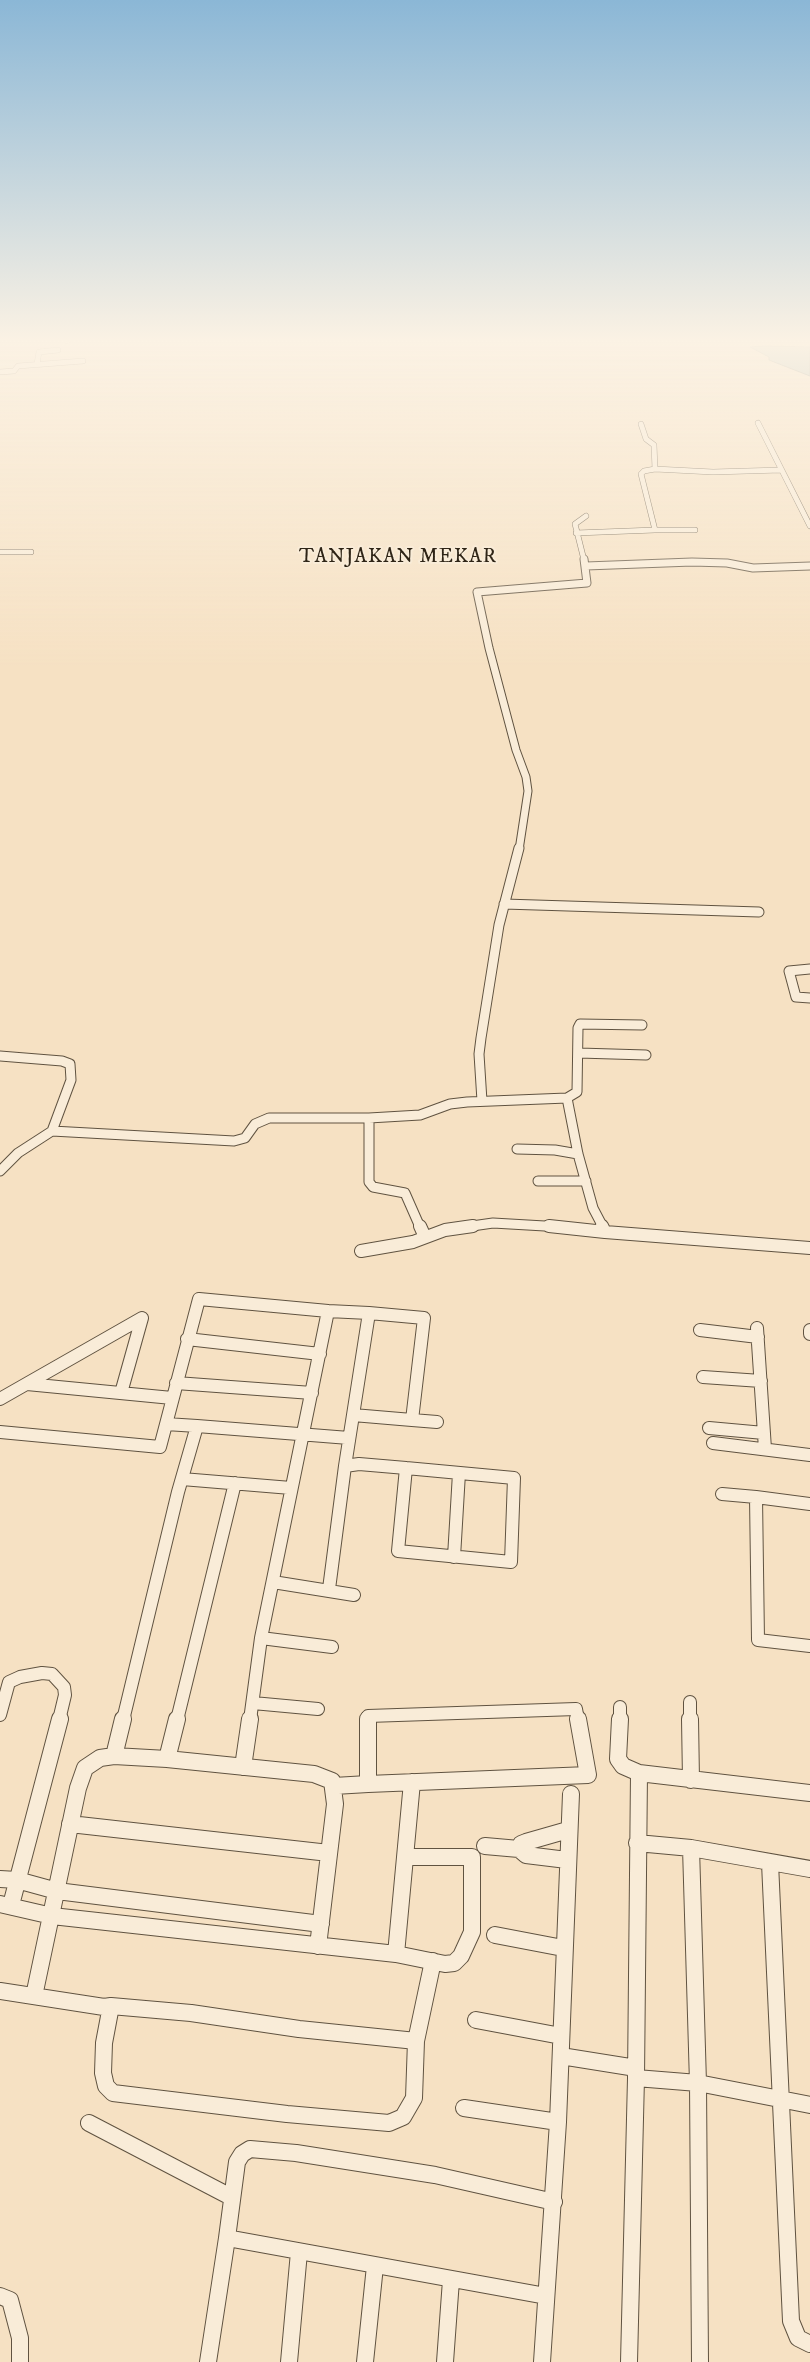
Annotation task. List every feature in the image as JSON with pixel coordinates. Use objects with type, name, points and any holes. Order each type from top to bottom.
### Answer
[{"type":"street","points":[[654,448],[655,469]]},
{"type":"street","points":[[770,448],[810,526]]},
{"type":"street","points":[[655,530],[642,474],[644,471],[655,469],[705,472],[781,470]]},
{"type":"street","points":[[482,1101],[479,1054],[499,925],[522,836],[528,791],[526,776],[516,750],[489,648],[477,592],[586,584],[588,580],[586,566],[575,524],[586,516]]},
{"type":"street","points":[[576,533],[696,530]]},
{"type":"street","points":[[0,552],[31,552]]},
{"type":"street","points":[[586,566],[699,562],[727,563],[753,568],[810,566]]},
{"type":"street","points":[[504,904],[758,912]]},
{"type":"street","points":[[810,969],[789,971],[796,997],[810,998]]},
{"type":"street","points":[[0,1171],[18,1153],[52,1131],[234,1141],[245,1138],[255,1124],[269,1118],[369,1118],[420,1114],[450,1104],[567,1098],[577,1092],[578,1028],[580,1024],[642,1025]]},
{"type":"street","points":[[579,1053],[646,1055]]},
{"type":"street","points":[[0,1056],[62,1061],[70,1064],[71,1080],[52,1131]]},
{"type":"street","points":[[567,1098],[578,1154],[593,1208],[605,1232]]},
{"type":"street","points":[[369,1118],[369,1182],[373,1187],[405,1193],[425,1237]]},
{"type":"street","points":[[517,1149],[555,1150],[578,1154]]},
{"type":"street","points":[[538,1181],[586,1181]]},
{"type":"street","points":[[361,1251],[413,1242],[445,1230],[493,1223],[552,1226],[810,1248]]},
{"type":"street","points":[[0,1432],[160,1447],[198,1299],[424,1318],[412,1420]]},
{"type":"street","points":[[243,1767],[261,1638],[328,1311]]},
{"type":"street","points":[[329,1590],[344,1466],[370,1313]]},
{"type":"street","points":[[0,1399],[142,1318],[121,1393]]},
{"type":"street","points":[[700,1330],[758,1333],[765,1448]]},
{"type":"street","points":[[187,1339],[320,1354]]},
{"type":"street","points":[[703,1377],[761,1381]]},
{"type":"street","points":[[176,1383],[312,1393]]},
{"type":"street","points":[[27,1384],[172,1398]]},
{"type":"street","points":[[353,1414],[437,1422]]},
{"type":"street","points":[[166,1424],[349,1438]]},
{"type":"street","points":[[114,1756],[182,1479],[197,1426]]},
{"type":"street","points":[[709,1428],[764,1433]]},
{"type":"street","points":[[713,1443],[810,1455]]},
{"type":"street","points":[[344,1466],[359,1464],[406,1468],[514,1478],[511,1562],[398,1551],[406,1468]]},
{"type":"street","points":[[454,1557],[459,1473]]},
{"type":"street","points":[[182,1479],[291,1488]]},
{"type":"street","points":[[167,1759],[235,1483]]},
{"type":"street","points":[[722,1494],[810,1504]]},
{"type":"street","points":[[756,1497],[758,1640],[810,1646]]},
{"type":"street","points":[[273,1582],[354,1594]]},
{"type":"street","points":[[261,1638],[332,1647]]},
{"type":"street","points":[[0,1715],[9,1682],[20,1677],[42,1673],[52,1674],[64,1687],[65,1696],[58,1726],[17,1880],[5,1905],[52,1916],[396,1954],[445,1964],[454,1962],[461,1956],[472,1932],[472,1857],[405,1856]]},
{"type":"street","points":[[690,1702],[691,1780]]},
{"type":"street","points":[[253,1703],[318,1710]]},
{"type":"street","points":[[620,1707],[618,1759],[623,1766],[639,1773],[810,1793]]},
{"type":"street","points":[[334,1786],[588,1775],[576,1709],[368,1716],[368,1784]]},
{"type":"street","points":[[34,1996],[70,1824],[85,1768],[100,1758],[114,1756],[167,1759],[314,1774],[329,1778],[334,1786],[335,1804],[318,1946]]},
{"type":"street","points":[[629,2362],[636,2073],[639,1773]]},
{"type":"street","points":[[396,1954],[412,1782]]},
{"type":"street","points":[[542,2362],[554,2202],[562,2036],[563,1948],[571,1794]]},
{"type":"street","points":[[70,1824],[329,1853]]},
{"type":"street","points":[[519,1849],[521,1844],[526,1842],[568,1830]]},
{"type":"street","points":[[637,1844],[690,1848],[810,1869]]},
{"type":"street","points":[[485,1846],[519,1849],[526,1855],[567,1860]]},
{"type":"street","points":[[690,1848],[698,2083],[700,2362]]},
{"type":"street","points":[[770,1863],[791,2321],[798,2338],[810,2344]]},
{"type":"street","points":[[0,1878],[17,1880],[57,1892],[320,1924]]},
{"type":"street","points":[[495,1936],[563,1948]]},
{"type":"street","points":[[111,2006],[104,2043],[103,2073],[106,2086],[113,2093],[122,2096],[155,2096],[287,2114],[389,2123],[403,2117],[414,2098],[416,2041],[433,1961]]},
{"type":"street","points":[[0,1991],[111,2006],[181,2012],[299,2029],[416,2041]]},
{"type":"street","points":[[476,2020],[562,2036]]},
{"type":"street","points":[[561,2056],[636,2073],[810,2105]]},
{"type":"street","points":[[464,2108],[558,2122]]},
{"type":"street","points":[[89,2124],[231,2198]]},
{"type":"street","points":[[208,2362],[227,2238],[231,2198],[239,2158],[246,2151],[262,2149],[435,2175],[554,2202]]},
{"type":"street","points":[[227,2238],[546,2296]]},
{"type":"street","points":[[289,2362],[299,2252]]},
{"type":"street","points":[[365,2362],[376,2266]]},
{"type":"street","points":[[445,2362],[451,2280]]},
{"type":"street","points":[[0,2296],[10,2300],[20,2338],[20,2362]]},
{"type":"district","name":"TANJAKAN MEKAR","points":[[398,558]]}]
